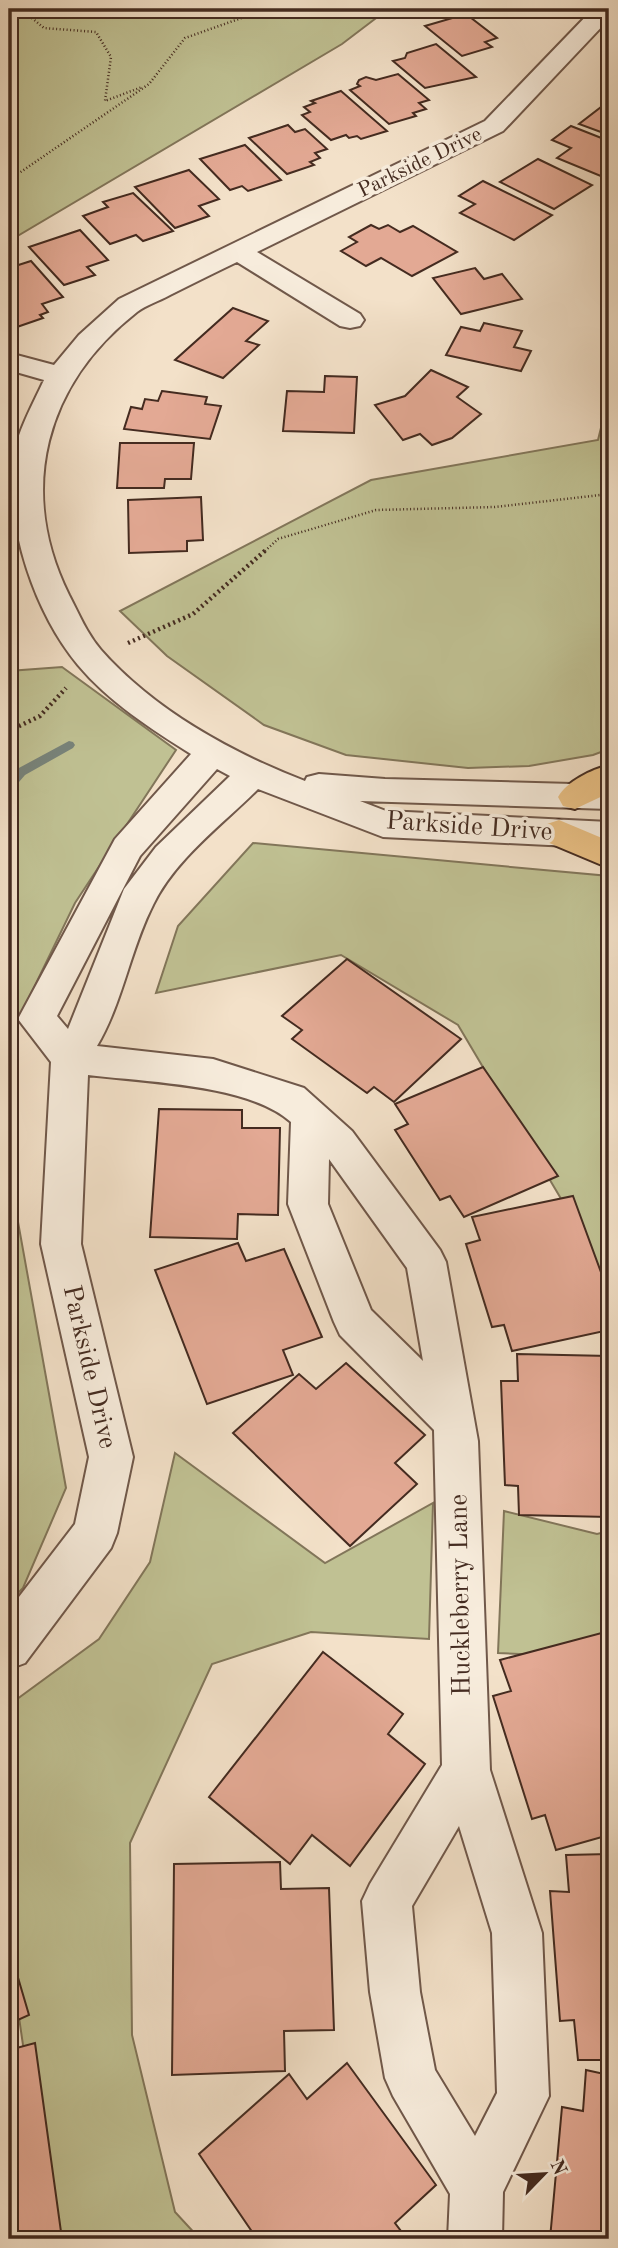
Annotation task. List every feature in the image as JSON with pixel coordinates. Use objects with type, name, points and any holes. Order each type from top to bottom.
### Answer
[{"type":"main road","points":[[575,797],[609,777]]},
{"type":"main road","points":[[559,833],[609,855]]},
{"type":"street","name":"Parkside Drive","points":[[606,9],[494,126],[129,305],[89,341],[60,376],[43,414],[28,459],[30,519],[39,565],[56,605],[91,659],[117,685],[164,722],[213,752],[266,778],[383,824],[609,835]]},
{"type":"street","points":[[239,252],[350,320]]},
{"type":"street","points":[[9,361],[60,376]]},
{"type":"street","points":[[70,1058],[37,1019],[127,848],[213,752]]},
{"type":"street","name":"Parkside Drive","points":[[9,1647],[95,1533],[111,1457],[61,1244],[70,1058],[90,1026],[137,899],[168,856],[266,778]]},
{"type":"street","points":[[266,778],[385,791],[609,797]]},
{"type":"street","name":"Huckleberry Lane","points":[[70,1058],[213,1073],[290,1099],[338,1142],[426,1262],[457,1441],[466,1770],[517,1933],[523,2096],[476,2214]]},
{"type":"street","points":[[310,1117],[308,1204],[355,1322],[454,1421]]},
{"type":"street","name":"Huckleberry Lane","points":[[466,1770],[387,1901],[394,1992],[411,2078],[476,2214]]},
{"type":"path","points":[[21,9],[44,29],[96,32],[111,57],[105,101],[149,84]]},
{"type":"path","points":[[9,180],[149,84],[185,38],[267,9]]},
{"type":"path","points":[[9,731],[40,716],[91,659],[193,614],[278,539],[376,510],[495,507],[609,494]]},
{"type":"green space","points":[[9,9],[388,9],[342,44],[9,241]]},
{"type":"green space","points":[[609,395],[609,749],[593,755],[529,766],[468,768],[346,755],[264,725],[167,656],[120,611],[371,480],[598,440]]},
{"type":"green space","points":[[62,667],[176,750],[75,903],[9,1039],[9,671]]},
{"type":"green space","points":[[253,843],[609,876],[609,1289],[560,1197],[458,1025],[341,955],[156,993],[178,926]]},
{"type":"green space","points":[[9,1172],[66,1488],[23,1588],[9,1602]]},
{"type":"green space","points":[[175,1453],[325,1563],[433,1503],[429,1639],[311,1632],[212,1664],[130,1843],[132,2035],[175,2212],[200,2239],[51,2239],[9,1948],[9,1705],[99,1639],[150,1562]]},
{"type":"green space","points":[[504,1511],[597,1534],[609,1531],[609,1658],[498,1653]]},
{"type":"building","points":[[477,9],[538,10],[512,18],[504,11],[487,17]]},
{"type":"building","points":[[466,14],[497,38],[485,42],[492,47],[462,56],[425,26]]},
{"type":"building","points":[[436,44],[476,77],[425,88],[393,61],[405,58],[407,53]]},
{"type":"building","points":[[398,74],[429,100],[419,103],[426,109],[413,113],[416,116],[389,124],[350,90],[360,86],[357,84],[359,80],[366,77],[376,80]]},
{"type":"building","points":[[341,91],[387,131],[361,139],[357,136],[349,138],[346,135],[331,140],[302,115],[310,112],[304,107],[315,103],[311,101]]},
{"type":"building","points":[[605,104],[609,106],[609,135],[579,124]]},
{"type":"building","points":[[288,125],[295,132],[305,129],[327,149],[315,153],[320,158],[310,162],[314,165],[287,174],[249,138]]},
{"type":"building","points":[[571,126],[609,141],[608,179],[557,158],[571,148],[552,140]]},
{"type":"building","points":[[245,145],[281,180],[248,191],[242,186],[230,190],[200,159]]},
{"type":"building","points":[[538,159],[592,185],[554,209],[500,182]]},
{"type":"building","points":[[189,170],[219,199],[199,206],[209,216],[175,228],[135,187]]},
{"type":"building","points":[[483,181],[552,215],[514,240],[460,213],[475,204],[459,196]]},
{"type":"building","points":[[133,193],[173,231],[143,241],[136,235],[110,244],[83,216],[108,207],[103,202]]},
{"type":"building","points":[[371,225],[379,229],[388,225],[400,232],[413,226],[457,252],[412,276],[381,258],[366,266],[341,251],[357,242],[349,237]]},
{"type":"building","points":[[80,230],[108,260],[87,267],[95,275],[64,285],[29,247]]},
{"type":"building","points":[[31,261],[63,297],[42,304],[48,312],[40,315],[43,318],[14,328],[9,322],[9,268]]},
{"type":"building","points":[[475,268],[484,279],[502,274],[522,299],[461,314],[433,278]]},
{"type":"building","points":[[233,308],[268,321],[246,341],[259,345],[223,378],[175,360]]},
{"type":"building","points":[[484,323],[522,331],[514,347],[531,351],[521,371],[446,355],[461,327],[480,331]]},
{"type":"building","points":[[431,370],[468,387],[457,397],[481,414],[452,438],[432,445],[420,434],[403,440],[375,405],[405,396]]},
{"type":"building","points":[[325,376],[357,377],[354,433],[283,431],[287,391],[324,392]]},
{"type":"building","points":[[162,391],[207,397],[205,404],[221,406],[210,439],[124,429],[131,407],[142,409],[145,399],[158,401]]},
{"type":"building","points":[[120,443],[194,443],[191,479],[165,479],[164,488],[117,488]]},
{"type":"building","points":[[201,497],[203,540],[187,541],[187,551],[129,553],[128,500]]},
{"type":"building","points":[[347,959],[461,1039],[394,1102],[374,1087],[367,1093],[292,1039],[302,1030],[282,1016]]},
{"type":"building","points":[[483,1067],[558,1176],[464,1217],[450,1196],[440,1200],[395,1130],[408,1124],[395,1104]]},
{"type":"building","points":[[159,1109],[242,1110],[242,1128],[280,1128],[278,1215],[238,1214],[237,1239],[150,1237]]},
{"type":"building","points":[[573,1196],[609,1294],[609,1330],[512,1351],[504,1325],[492,1327],[466,1244],[480,1240],[472,1217]]},
{"type":"building","points":[[238,1243],[246,1261],[284,1249],[322,1337],[283,1350],[293,1375],[207,1404],[155,1270]]},
{"type":"building","points":[[517,1354],[609,1356],[609,1517],[519,1515],[518,1486],[505,1485],[501,1381],[518,1381]]},
{"type":"building","points":[[346,1363],[425,1435],[395,1463],[417,1484],[350,1546],[233,1433],[299,1374],[316,1389]]},
{"type":"building","points":[[609,1631],[609,1835],[556,1850],[545,1815],[532,1819],[493,1696],[511,1691],[500,1660]]},
{"type":"building","points":[[323,1652],[403,1714],[388,1734],[425,1764],[350,1866],[312,1835],[290,1864],[209,1797]]},
{"type":"building","points":[[609,1854],[609,2060],[578,2060],[574,2020],[560,2021],[550,1891],[569,1892],[566,1855]]},
{"type":"building","points":[[280,1862],[281,1889],[329,1888],[334,2030],[284,2031],[285,2071],[172,2075],[174,1864]]},
{"type":"building","points":[[9,1947],[29,2015],[9,2024]]},
{"type":"building","points":[[35,2043],[62,2239],[9,2239],[9,2050]]},
{"type":"building","points":[[347,2063],[436,2185],[395,2223],[407,2239],[257,2239],[199,2154],[289,2074],[307,2099]]},
{"type":"building","points":[[586,2070],[609,2075],[609,2239],[550,2239],[562,2107],[583,2111]]},
{"type":"waterway","points":[[9,786],[21,772],[69,745]]}]
